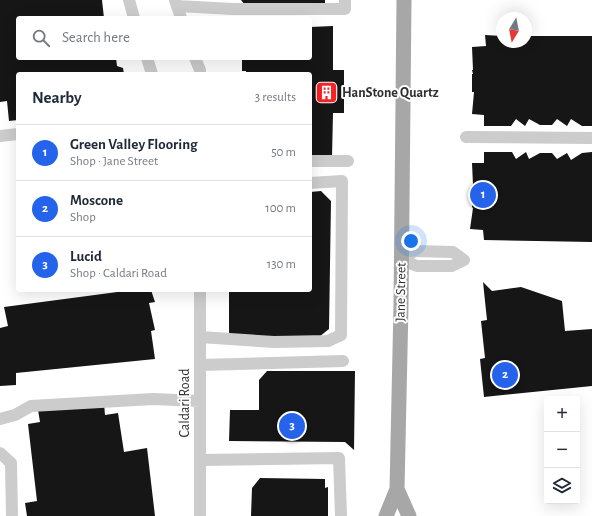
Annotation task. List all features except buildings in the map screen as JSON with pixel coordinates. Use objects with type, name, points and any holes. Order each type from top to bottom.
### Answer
[{"type":"main road","name":"Jane Street","points":[[386,516],[397,489],[404,0]]},
{"type":"main road","name":"Jane Street","points":[[397,489],[409,516]]},
{"type":"street","points":[[129,0],[133,16]]},
{"type":"street","points":[[180,16],[176,3],[233,9],[345,9],[345,0]]},
{"type":"street","points":[[148,60],[151,72]]},
{"type":"street","points":[[196,60],[200,72]]},
{"type":"street","points":[[0,136],[16,134]]},
{"type":"street","points":[[466,137],[592,138]]},
{"type":"street","points":[[312,161],[348,161]]},
{"type":"street","points":[[200,337],[274,342],[328,341],[341,334],[342,180],[312,183]]},
{"type":"street","name":"Caldari Road","points":[[200,292],[200,516]]},
{"type":"street","points":[[200,365],[343,361]]},
{"type":"street","points":[[0,419],[15,415],[31,406],[153,399],[200,401]]},
{"type":"street","points":[[0,453],[10,463],[12,516]]},
{"type":"street","points":[[200,460],[339,458],[340,516]]},
{"type":"place","name":"HanStone Quartz","points":[[327,93]]},
{"type":"place","name":"Green Valley Flooring","points":[[483,195]]},
{"type":"place","name":"Moscone","points":[[505,375]]},
{"type":"place","name":"Lucid","points":[[292,426]]}]
